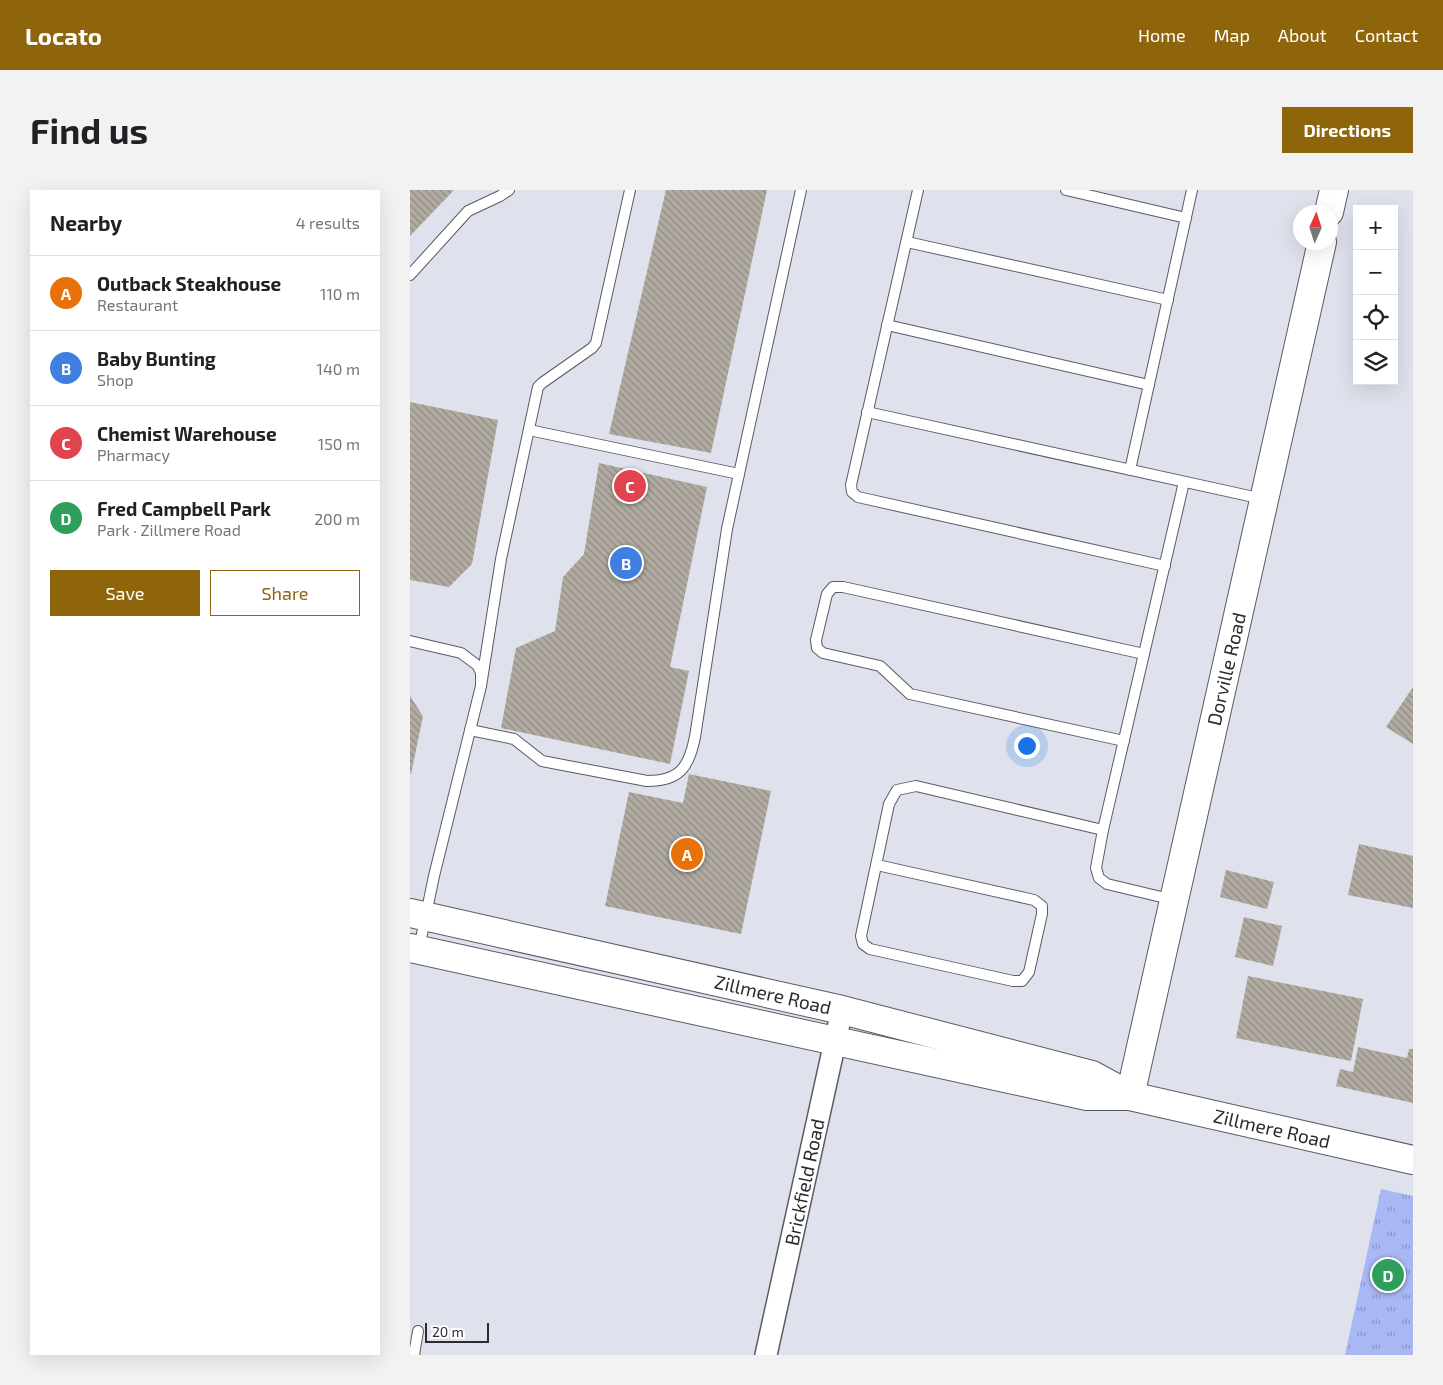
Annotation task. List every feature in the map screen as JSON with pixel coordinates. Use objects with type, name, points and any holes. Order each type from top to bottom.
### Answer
[{"type":"main road","points":[[1331,205],[1334,190]]},
{"type":"main road","name":"Dorville Road","points":[[1130,1096],[1320,250]]},
{"type":"main road","name":"Zillmere Road","points":[[418,915],[842,1010],[1092,1075],[1130,1096]]},
{"type":"main road","name":"Zillmere Road","points":[[414,949],[1087,1096],[1130,1096],[1413,1160]]},
{"type":"street","name":"Brickfield Road","points":[[766,1355],[842,1010]]},
{"type":"lane","points":[[410,275],[468,211],[509,190]]},
{"type":"lane","points":[[414,949],[418,915],[434,876],[481,686],[501,559],[538,387],[592,348],[596,343],[630,190]]},
{"type":"lane","points":[[470,730],[514,739],[542,761],[647,781],[672,778],[687,764],[695,738],[727,529],[801,190]]},
{"type":"lane","points":[[918,190],[850,485],[852,492],[858,497],[1165,566]]},
{"type":"lane","points":[[1066,190],[1186,218]]},
{"type":"lane","points":[[1130,470],[1192,190]]},
{"type":"lane","points":[[907,242],[1168,300]]},
{"type":"lane","points":[[887,325],[1149,385]]},
{"type":"lane","points":[[867,412],[1264,499]]},
{"type":"lane","points":[[529,430],[739,474]]},
{"type":"lane","points":[[1175,900],[1107,884],[1099,878],[1096,868],[1103,830],[1184,482]]},
{"type":"lane","points":[[1124,741],[910,694],[880,666],[823,653],[817,648],[816,640],[827,594],[832,587],[843,587],[1144,654]]},
{"type":"lane","points":[[410,641],[461,652],[477,665],[481,672],[481,686]]},
{"type":"lane","points":[[876,865],[1034,900],[1042,906],[1042,914],[1029,972],[1022,981],[1013,981],[870,949],[862,944],[861,936],[876,865],[889,804],[897,790],[916,786],[1103,830]]},
{"type":"lane","points":[[414,1355],[418,1331]]},
{"type":"green space","points":[[1381,1189],[1413,1196],[1413,1355],[1345,1355]]},
{"type":"building","points":[[410,190],[454,190],[410,236]]},
{"type":"building","points":[[666,190],[767,190],[711,453],[609,434]]},
{"type":"building","points":[[410,402],[498,420],[472,564],[449,587],[410,580]]},
{"type":"building","points":[[599,463],[707,487],[670,667],[689,671],[670,764],[501,728],[516,648],[555,631],[563,577],[584,554]]},
{"type":"building","points":[[1413,687],[1413,744],[1386,727]]},
{"type":"building","points":[[410,696],[423,716],[411,774],[410,774]]},
{"type":"building","points":[[689,774],[771,791],[741,934],[605,906],[629,792],[683,803]]},
{"type":"building","points":[[1359,844],[1413,856],[1413,908],[1348,895]]},
{"type":"building","points":[[1226,870],[1274,882],[1267,909],[1220,897]]},
{"type":"building","points":[[1244,917],[1282,926],[1273,966],[1235,957]]},
{"type":"building","points":[[1248,976],[1363,999],[1351,1061],[1236,1038]]},
{"type":"building","points":[[1358,1047],[1407,1058],[1409,1049],[1413,1049],[1413,1103],[1336,1086],[1340,1069],[1353,1072]]},
{"type":"place","name":"Chemist Warehouse","points":[[630,486]]},
{"type":"place","name":"Baby Bunting","points":[[626,563]]},
{"type":"place","name":"Outback Steakhouse","points":[[687,854]]},
{"type":"place","name":"Fred Campbell Park","points":[[1388,1275]]}]
